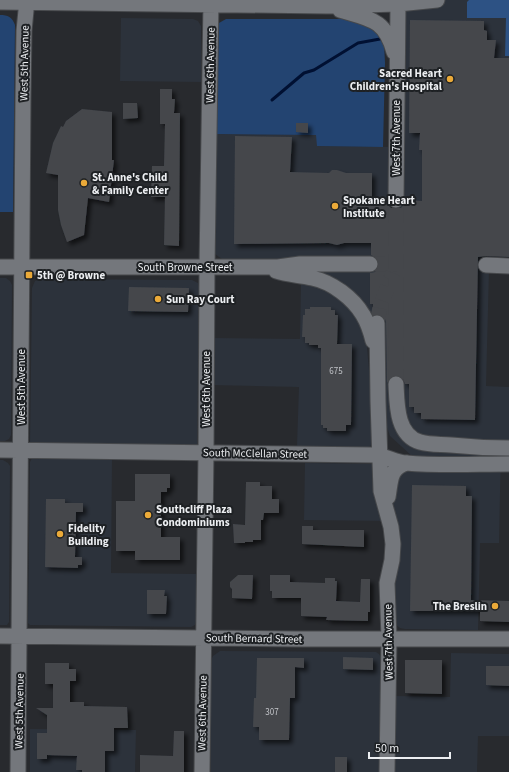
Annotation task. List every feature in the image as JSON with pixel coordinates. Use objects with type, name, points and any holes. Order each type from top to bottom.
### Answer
[{"type":"street","points":[[0,2],[211,3],[326,6],[398,4],[437,0]]},
{"type":"street","name":"West 5th Avenue","points":[[18,772],[24,31],[27,1]]},
{"type":"street","name":"West 6th Avenue","points":[[202,772],[211,3]]},
{"type":"street","name":"West 7th Avenue","points":[[396,200],[398,4]]},
{"type":"street","points":[[326,6],[365,17],[378,23],[390,38],[397,61]]},
{"type":"street","name":"South Browne Street","points":[[0,266],[278,267],[300,264],[370,264]]},
{"type":"street","points":[[486,265],[509,266]]},
{"type":"street","name":"West 7th Avenue","points":[[265,267],[289,275],[314,278],[343,293],[363,316],[374,342],[377,358]]},
{"type":"street","name":"West 7th Avenue","points":[[377,323],[381,491],[391,527],[393,544],[392,560],[387,583],[389,638],[387,772]]},
{"type":"street","points":[[396,384],[399,418],[407,433],[418,442],[484,448],[509,448]]},
{"type":"street","name":"South McClellan Street","points":[[0,450],[381,455],[395,462],[407,463],[509,464]]},
{"type":"street","name":"West 7th Avenue","points":[[388,514],[388,502],[394,471],[401,465],[407,463]]},
{"type":"street","name":"South Bernard Street","points":[[0,636],[296,639],[509,639]]},
{"type":"shaded area","points":[[405,0],[509,0],[509,271],[489,270],[486,386],[509,387],[509,443],[501,443],[499,543],[480,543],[478,630],[405,629],[400,628],[395,624],[393,521],[304,520],[305,463],[375,464],[424,467],[390,436],[386,424],[378,330],[304,271],[304,260],[222,259],[215,254],[216,134],[317,135],[317,146],[403,147]]},
{"type":"shaded area","points":[[469,0],[509,0],[509,56],[505,56],[506,18],[467,18],[467,2]]},
{"type":"shaded area","points":[[0,15],[9,17],[13,20],[15,25],[13,212],[0,212]]},
{"type":"shaded area","points":[[121,18],[193,19],[198,21],[201,26],[201,82],[120,81]]},
{"type":"shaded area","points":[[226,19],[352,19],[374,25],[384,44],[383,147],[317,146],[316,135],[216,134],[218,27],[219,23]]},
{"type":"shaded area","points":[[0,278],[6,278],[12,285],[11,435],[9,439],[5,441],[0,441]]},
{"type":"shaded area","points":[[40,279],[192,280],[198,283],[197,445],[30,444],[32,288],[35,281]]},
{"type":"shaded area","points":[[301,283],[314,285],[328,291],[342,300],[354,313],[362,329],[367,347],[375,439],[372,445],[367,448],[297,446],[299,387],[211,385],[212,338],[300,339]]},
{"type":"shaded area","points":[[32,458],[112,458],[111,573],[196,574],[195,625],[191,627],[30,625],[28,623],[30,462]]},
{"type":"shaded area","points":[[0,460],[8,463],[10,466],[9,622],[7,625],[0,625]]},
{"type":"shaded area","points":[[220,651],[376,652],[379,654],[381,657],[380,772],[211,772],[211,660],[213,656]]},
{"type":"shaded area","points":[[451,653],[509,654],[509,736],[478,736],[477,772],[395,772],[395,696],[450,697]]},
{"type":"shaded area","points":[[30,729],[136,730],[135,772],[30,772]]},
{"type":"building","points":[[410,20],[484,21],[484,30],[487,31],[487,40],[496,40],[494,58],[509,58],[509,257],[478,257],[475,420],[421,419],[421,413],[414,413],[414,407],[409,407],[409,384],[405,384],[400,376],[396,375],[391,377],[387,383],[386,322],[382,315],[373,315],[373,304],[370,304],[370,273],[375,272],[378,269],[379,264],[378,259],[371,255],[371,243],[344,243],[337,245],[329,243],[234,244],[235,136],[292,137],[290,172],[329,173],[332,170],[337,170],[346,173],[372,173],[372,200],[387,200],[388,205],[391,208],[396,209],[401,208],[405,200],[422,201],[422,150],[419,150],[420,133],[409,133]]},
{"type":"building","points":[[160,89],[172,89],[172,99],[175,99],[174,113],[180,113],[179,246],[164,245],[165,197],[151,197],[152,166],[164,166],[165,124],[160,124]]},
{"type":"building","points":[[123,103],[137,103],[138,118],[123,119]]},
{"type":"building","name":"St. Anne's Child & Family Center","points":[[82,109],[112,112],[112,160],[114,160],[109,202],[88,198],[84,235],[67,242],[58,210],[58,175],[46,173],[53,143],[61,126],[63,127],[66,121]]},
{"type":"building","points":[[296,123],[308,123],[308,133],[296,132]]},
{"type":"building","name":"Sun Ray Court","points":[[129,287],[189,288],[188,312],[128,311]]},
{"type":"building","points":[[310,307],[331,307],[331,310],[335,310],[335,315],[338,315],[337,344],[352,344],[351,425],[346,425],[346,431],[327,431],[327,428],[323,428],[323,425],[321,425],[321,348],[318,348],[318,345],[309,345],[309,343],[305,343],[305,337],[302,337],[303,315],[305,315],[305,309],[310,309]]},
{"type":"building","name":"Southcliff Plaza Condominiums","points":[[135,474],[170,474],[170,488],[167,488],[167,492],[161,492],[161,537],[180,537],[180,560],[135,560],[135,551],[116,551],[116,501],[135,501]]},
{"type":"building","points":[[246,482],[260,482],[260,486],[272,486],[272,499],[279,499],[279,513],[264,513],[263,520],[261,520],[261,540],[253,540],[253,542],[245,543],[234,543],[233,524],[245,525]]},
{"type":"building","points":[[412,485],[466,486],[466,496],[472,496],[471,600],[509,601],[509,622],[480,621],[480,611],[410,611]]},
{"type":"building","name":"Fidelity Building","points":[[46,499],[65,499],[65,503],[83,503],[83,512],[76,512],[75,557],[82,557],[82,565],[78,565],[78,568],[45,567]]},
{"type":"building","points":[[302,526],[313,526],[313,530],[364,530],[364,547],[302,544]]},
{"type":"building","points":[[238,575],[253,575],[252,599],[232,598],[230,582]]},
{"type":"building","points":[[270,575],[290,575],[290,582],[325,583],[325,578],[335,578],[335,581],[337,581],[336,601],[360,602],[361,579],[370,579],[370,612],[368,612],[368,621],[326,620],[327,617],[301,616],[301,598],[272,598],[272,591],[270,591]]},
{"type":"building","points":[[147,590],[165,590],[164,596],[167,596],[166,614],[147,614]]},
{"type":"building","points":[[343,657],[373,658],[373,670],[343,669]]},
{"type":"building","points":[[257,658],[304,658],[304,668],[295,667],[295,698],[290,698],[289,740],[259,740],[259,727],[253,727],[254,698],[256,698]]},
{"type":"building","points":[[405,660],[442,660],[442,694],[405,693]]},
{"type":"building","points":[[45,663],[69,663],[69,669],[76,669],[76,681],[70,681],[70,702],[84,702],[84,706],[127,707],[128,728],[114,728],[114,751],[105,751],[105,772],[82,772],[82,770],[76,770],[77,756],[47,755],[47,759],[37,759],[37,733],[47,733],[47,715],[36,708],[53,708],[53,684],[45,684]]},
{"type":"building","points":[[486,666],[509,666],[509,686],[486,685]]},
{"type":"building","points":[[174,731],[184,731],[184,772],[140,772],[140,755],[173,756]]},
{"type":"building","points":[[335,757],[347,757],[347,772],[335,772]]},
{"type":"waterway","points":[[272,100],[304,73],[314,70],[358,43],[380,39]]},
{"type":"tunnel","points":[[396,200],[396,384]]},
{"type":"tunnel","points":[[370,264],[397,264]]},
{"type":"tunnel","points":[[377,323],[380,307],[393,273]]},
{"type":"place","name":"Sacred Heart Children's Hospital","points":[[450,79]]},
{"type":"place","name":"St. Anne's Child & Family Center","points":[[84,183]]},
{"type":"place","name":"Spokane Heart Institute","points":[[335,206]]},
{"type":"place","name":"5th @ Browne","points":[[29,275]]},
{"type":"place","name":"Sun Ray Court","points":[[158,299]]},
{"type":"place","name":"Southcliff Plaza Condominiums","points":[[148,515]]},
{"type":"place","name":"Fidelity Building","points":[[60,534]]},
{"type":"place","name":"The Breslin","points":[[495,606]]}]
